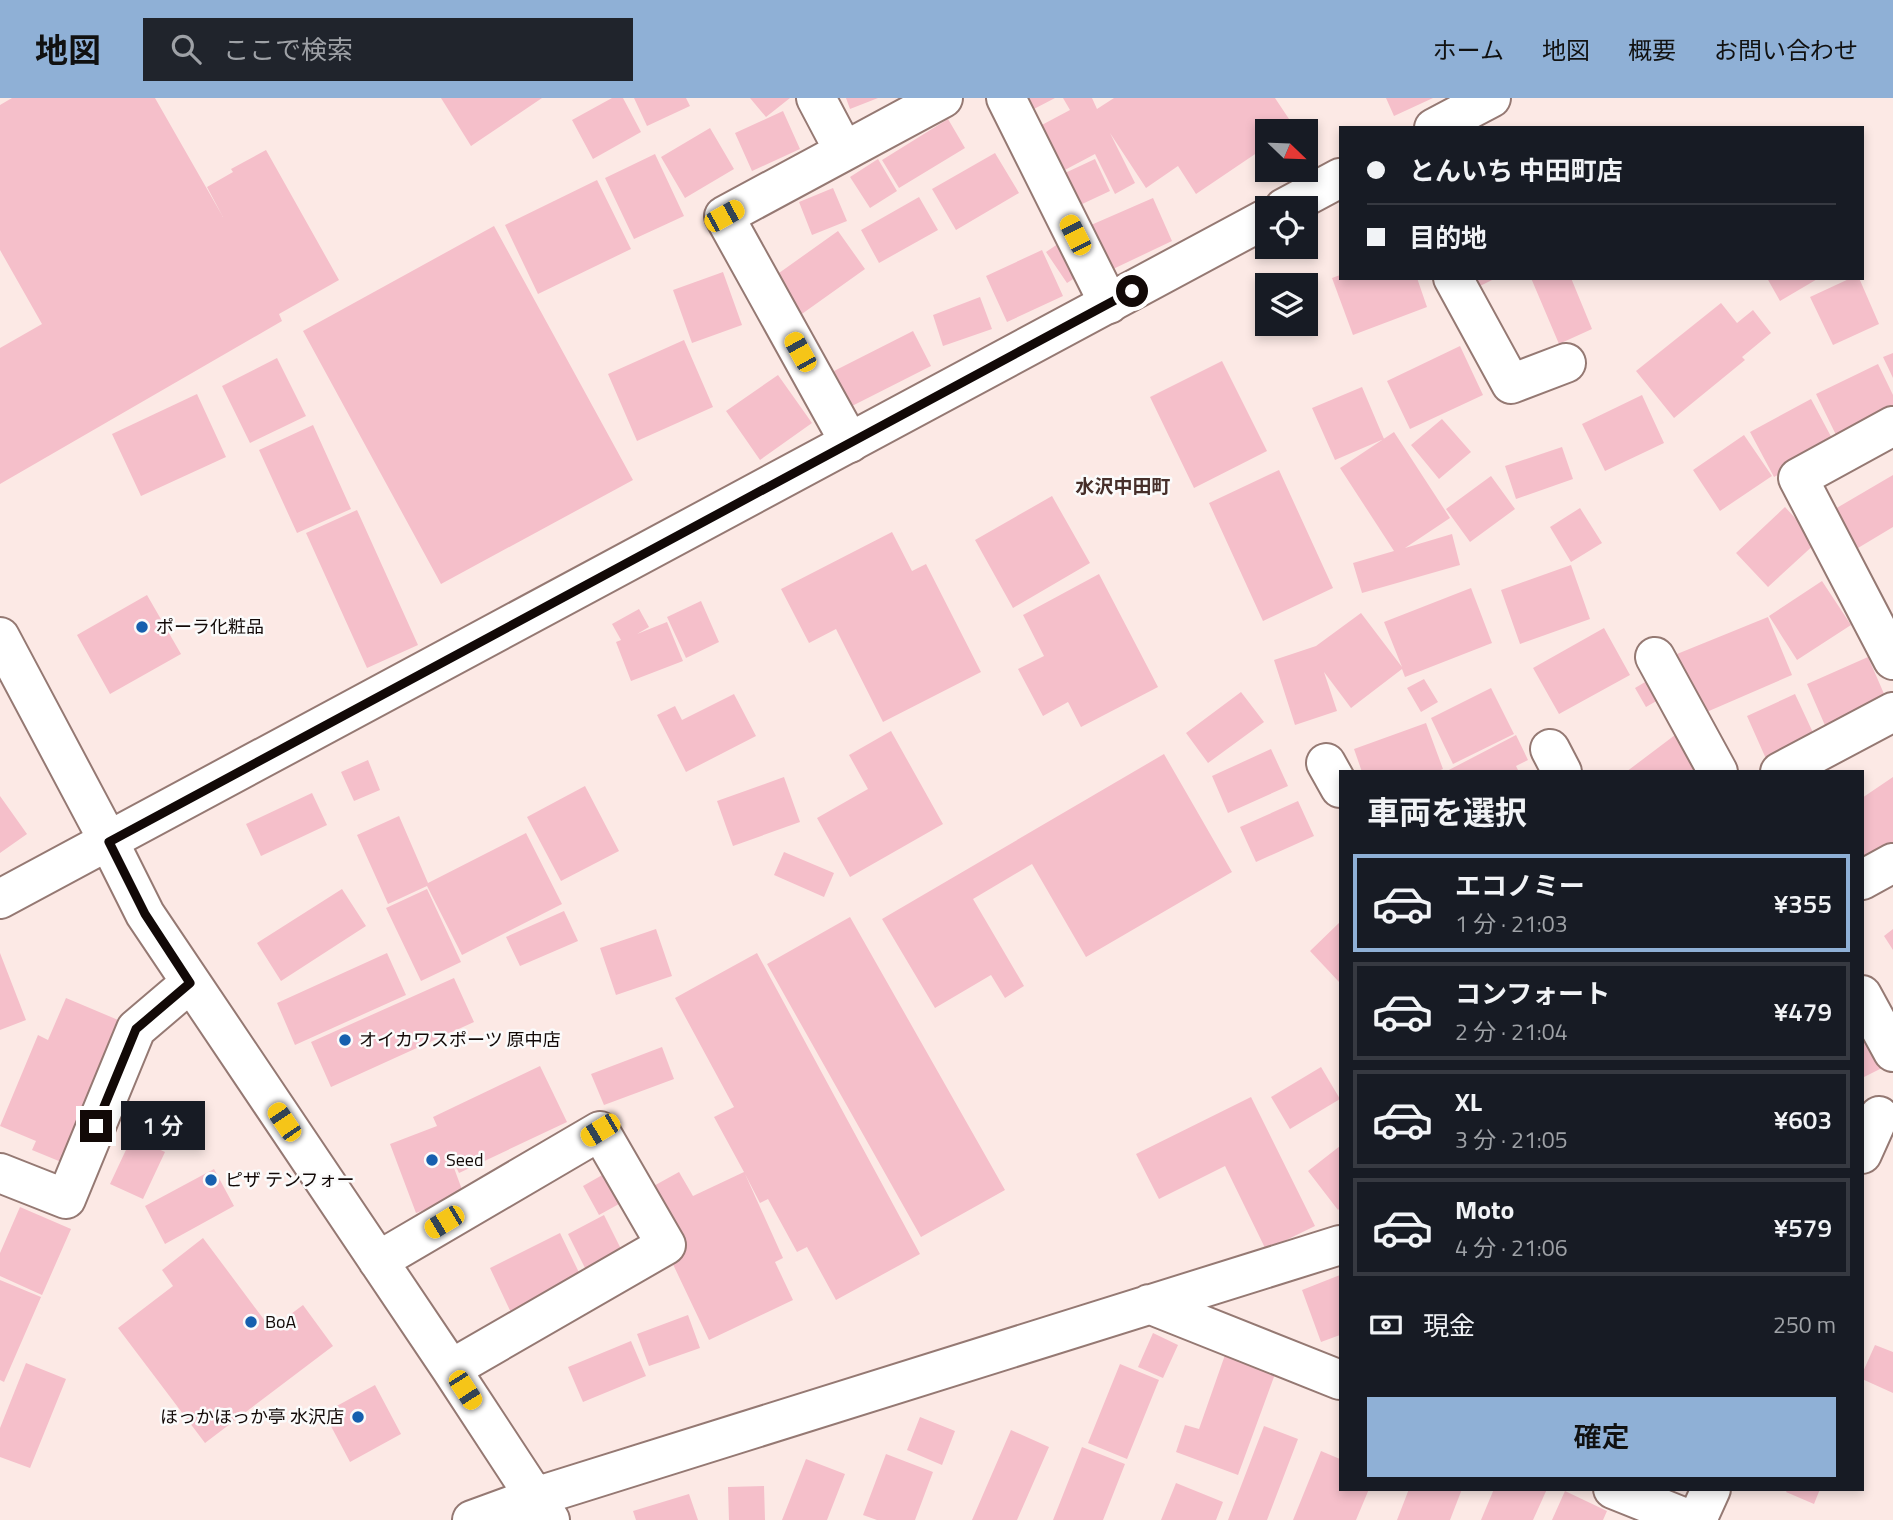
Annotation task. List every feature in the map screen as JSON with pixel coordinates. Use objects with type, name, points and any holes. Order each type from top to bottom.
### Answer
[{"type":"main road","points":[[816,98],[844,151]]},
{"type":"main road","points":[[850,443],[724,216],[943,98]]},
{"type":"main road","points":[[1006,98],[1109,304]]},
{"type":"main road","points":[[1438,126],[1491,98]]},
{"type":"main road","points":[[1306,196],[1339,179]]},
{"type":"main road","points":[[0,899],[1255,225]]},
{"type":"main road","points":[[1454,280],[1511,384],[1566,363]]},
{"type":"main road","points":[[1893,426],[1798,478],[1893,660]]},
{"type":"main road","points":[[0,637],[145,914],[542,1509]]},
{"type":"main road","points":[[1655,657],[1717,770]]},
{"type":"main road","points":[[1784,770],[1893,712]]},
{"type":"main road","points":[[1864,879],[1893,863]]},
{"type":"main road","points":[[0,1173],[66,1199],[136,1029],[190,983]]},
{"type":"main road","points":[[1864,999],[1893,1052]]},
{"type":"main road","points":[[1864,1149],[1878,1116]]},
{"type":"main road","points":[[378,1261],[600,1130],[666,1245],[451,1369]]},
{"type":"main road","points":[[472,1520],[542,1509],[1149,1304],[1339,1245]]},
{"type":"main road","points":[[1149,1304],[1339,1380]]},
{"type":"main road","points":[[1619,1491],[1690,1520]]},
{"type":"main road","points":[[1697,1520],[1710,1491]]},
{"type":"building","points":[[12,98],[155,98],[223,217],[207,187],[233,172],[231,169],[266,150],[339,280],[279,314],[282,321],[0,484],[0,348],[42,324],[0,250],[0,105]]},
{"type":"building","points":[[441,98],[542,98],[471,146]]},
{"type":"building","points":[[612,98],[623,98],[641,132],[593,159],[572,120]]},
{"type":"building","points":[[634,98],[686,98],[690,106],[647,126]]},
{"type":"building","points":[[750,98],[790,98],[766,117]]},
{"type":"building","points":[[846,98],[878,98],[850,109]]},
{"type":"building","points":[[1026,98],[1055,98],[1032,110]]},
{"type":"building","points":[[1063,98],[1092,98],[1097,109],[1114,98],[1275,98],[1289,119],[1255,119],[1255,154],[1196,194],[1178,166],[1146,188],[1110,133],[1135,183],[1115,194],[1095,154],[1061,172],[1038,127],[1070,110]]},
{"type":"building","points":[[1386,98],[1433,98],[1394,116]]},
{"type":"building","points":[[783,111],[800,149],[752,171],[735,133]]},
{"type":"building","points":[[948,119],[965,148],[899,188],[882,160]]},
{"type":"building","points":[[710,128],[734,169],[685,198],[661,157]]},
{"type":"building","points":[[995,153],[1019,193],[956,230],[932,189]]},
{"type":"building","points":[[655,154],[684,216],[634,239],[605,178]]},
{"type":"building","points":[[878,159],[897,191],[870,208],[850,177]]},
{"type":"building","points":[[1095,159],[1110,191],[1080,205],[1065,173]]},
{"type":"building","points":[[597,180],[631,249],[538,294],[505,225]]},
{"type":"building","points":[[833,188],[847,221],[812,235],[799,202]]},
{"type":"building","points":[[919,197],[938,230],[879,263],[861,230]]},
{"type":"building","points":[[1153,198],[1172,241],[1111,270],[1091,225]]},
{"type":"building","points":[[494,226],[633,480],[441,584],[303,331]]},
{"type":"building","points":[[838,231],[865,269],[799,316],[772,278]]},
{"type":"building","points":[[1071,235],[1092,267],[1067,283],[1046,252]]},
{"type":"building","points":[[1042,250],[1063,296],[1007,322],[986,276]]},
{"type":"building","points":[[723,272],[742,325],[692,343],[673,290]]},
{"type":"building","points":[[1339,275],[1339,280],[1418,280],[1427,307],[1353,335],[1332,278]]},
{"type":"building","points":[[1467,280],[1492,280],[1472,290]]},
{"type":"building","points":[[1532,280],[1572,280],[1592,329],[1559,344]]},
{"type":"building","points":[[1768,280],[1816,280],[1780,301]]},
{"type":"building","points":[[1847,280],[1860,280],[1879,324],[1833,345],[1810,297]]},
{"type":"building","points":[[980,297],[992,329],[943,346],[933,315]]},
{"type":"building","points":[[1721,303],[1737,323],[1753,310],[1771,333],[1742,357],[1745,360],[1674,418],[1636,371]]},
{"type":"building","points":[[913,331],[931,366],[852,406],[834,371]]},
{"type":"building","points":[[684,340],[713,407],[637,441],[608,374]]},
{"type":"building","points":[[1460,346],[1483,395],[1410,429],[1387,381]]},
{"type":"building","points":[[1893,353],[1893,378],[1883,357]]},
{"type":"building","points":[[277,358],[306,416],[250,443],[222,386]]},
{"type":"building","points":[[1222,361],[1267,451],[1194,488],[1150,397]]},
{"type":"building","points":[[1878,364],[1893,395],[1893,412],[1838,439],[1816,394]]},
{"type":"building","points":[[778,375],[812,423],[760,460],[726,411]]},
{"type":"building","points":[[1362,387],[1384,439],[1335,460],[1312,408]]},
{"type":"building","points":[[197,394],[226,457],[141,496],[112,434]]},
{"type":"building","points":[[1642,395],[1664,443],[1605,471],[1582,424]]},
{"type":"building","points":[[1811,399],[1835,444],[1774,477],[1750,432]]},
{"type":"building","points":[[1442,419],[1471,452],[1439,479],[1411,445]]},
{"type":"building","points":[[313,425],[351,509],[297,533],[259,450]]},
{"type":"building","points":[[1394,432],[1450,518],[1405,548],[1452,534],[1460,565],[1362,593],[1353,563],[1394,551],[1340,468]]},
{"type":"building","points":[[1744,435],[1772,476],[1720,511],[1693,470]]},
{"type":"building","points":[[1562,447],[1573,479],[1516,499],[1505,466]]},
{"type":"building","points":[[1279,470],[1333,588],[1263,621],[1209,503]]},
{"type":"building","points":[[1893,475],[1893,527],[1858,548],[1835,509]]},
{"type":"building","points":[[1491,476],[1515,509],[1470,542],[1446,509]]},
{"type":"building","points":[[1052,496],[1090,563],[1013,608],[975,540]]},
{"type":"building","points":[[1785,507],[1817,542],[1768,587],[1736,553]]},
{"type":"building","points":[[1580,508],[1602,543],[1571,562],[1550,527]]},
{"type":"building","points":[[357,510],[418,645],[367,668],[306,533]]},
{"type":"building","points":[[892,532],[912,571],[926,564],[981,672],[883,722],[836,629],[809,643],[781,589]]},
{"type":"building","points":[[1571,565],[1590,619],[1520,644],[1501,590]]},
{"type":"building","points":[[1099,574],[1158,687],[1081,727],[1068,702],[1043,716],[1018,669],[1044,656],[1023,615]]},
{"type":"building","points":[[1822,581],[1851,625],[1797,660],[1769,616]]},
{"type":"building","points":[[1471,588],[1492,643],[1405,677],[1402,669],[1351,708],[1324,672],[1337,711],[1295,725],[1274,660],[1316,646],[1361,613],[1402,667],[1384,622]]},
{"type":"building","points":[[147,595],[181,654],[110,694],[77,635]]},
{"type":"building","points":[[701,601],[719,642],[686,658],[667,617]]},
{"type":"building","points":[[639,609],[649,627],[637,634],[667,622],[683,661],[631,681],[616,642],[621,640],[612,624]]},
{"type":"building","points":[[1768,617],[1792,675],[1702,714],[1677,654]]},
{"type":"building","points":[[1604,628],[1630,675],[1559,714],[1533,668]]},
{"type":"building","points":[[1868,657],[1888,703],[1827,730],[1807,684]]},
{"type":"building","points":[[1662,672],[1672,692],[1646,707],[1635,688]]},
{"type":"building","points":[[1424,679],[1438,702],[1421,712],[1407,688]]},
{"type":"building","points":[[1491,688],[1514,734],[1453,764],[1431,718]]},
{"type":"building","points":[[1241,692],[1264,722],[1208,763],[1186,733]]},
{"type":"building","points":[[734,694],[756,736],[686,772],[657,715],[675,706],[682,720]]},
{"type":"building","points":[[1795,694],[1816,739],[1767,761],[1747,716]]},
{"type":"building","points":[[1426,723],[1443,769],[1361,770],[1354,749]]},
{"type":"building","points":[[891,731],[943,824],[850,877],[817,818],[868,789],[849,755]]},
{"type":"building","points":[[1679,732],[1707,770],[1629,770]]},
{"type":"building","points":[[1516,735],[1528,760],[1516,766],[1518,770],[1449,770]]},
{"type":"building","points":[[1271,749],[1288,786],[1228,813],[1212,776]]},
{"type":"building","points":[[1164,754],[1232,872],[1086,957],[1032,864],[973,899],[1024,986],[1005,998],[991,975],[935,1008],[882,919]]},
{"type":"building","points":[[368,760],[380,790],[354,801],[341,772]]},
{"type":"building","points":[[784,777],[800,822],[733,846],[717,801]]},
{"type":"building","points":[[1893,777],[1893,842],[1864,862],[1864,797]]},
{"type":"building","points":[[585,786],[619,851],[561,881],[527,817]]},
{"type":"building","points":[[312,793],[327,825],[261,856],[246,824]]},
{"type":"building","points":[[0,796],[27,834],[0,853]]},
{"type":"building","points":[[1298,801],[1314,836],[1256,862],[1240,827]]},
{"type":"building","points":[[399,816],[428,883],[526,833],[562,904],[462,955],[427,886],[388,904],[357,835]]},
{"type":"building","points":[[784,852],[834,873],[824,897],[774,875]]},
{"type":"building","points":[[342,889],[366,926],[281,981],[257,943]]},
{"type":"building","points":[[427,889],[461,962],[421,981],[386,908]]},
{"type":"building","points":[[564,911],[578,941],[520,966],[506,937]]},
{"type":"building","points":[[850,917],[1005,1190],[921,1237],[767,964]]},
{"type":"building","points":[[1339,923],[1339,982],[1310,951]]},
{"type":"building","points":[[656,929],[672,976],[616,995],[600,948]]},
{"type":"building","points":[[1893,929],[1893,950],[1884,936]]},
{"type":"building","points":[[0,953],[26,1020],[0,1030]]},
{"type":"building","points":[[387,953],[406,995],[295,1045],[277,1003]]},
{"type":"building","points":[[757,953],[920,1254],[836,1300],[807,1247],[797,1252],[768,1199],[760,1203],[745,1174],[783,1258],[775,1262],[793,1300],[709,1340],[650,1216],[650,1188],[679,1172],[693,1196],[744,1172],[714,1117],[734,1107],[675,998]]},
{"type":"building","points":[[454,978],[474,1022],[331,1087],[311,1042]]},
{"type":"building","points":[[66,998],[130,1025],[71,1166],[32,1150],[36,1141],[0,1126],[38,1035],[48,1040]]},
{"type":"building","points":[[1864,1031],[1882,1068],[1864,1077]]},
{"type":"building","points":[[662,1047],[674,1079],[604,1105],[591,1074]]},
{"type":"building","points":[[540,1066],[567,1122],[459,1173],[447,1149],[464,1195],[416,1213],[390,1144],[437,1126],[433,1117]]},
{"type":"building","points":[[1321,1067],[1339,1100],[1290,1129],[1271,1097]]},
{"type":"building","points":[[1251,1097],[1315,1226],[1266,1250],[1225,1166],[1159,1199],[1136,1154]]},
{"type":"building","points":[[132,1137],[165,1152],[143,1199],[110,1184]]},
{"type":"building","points":[[1339,1147],[1338,1210],[1308,1171]]},
{"type":"building","points":[[214,1169],[234,1206],[165,1244],[145,1206]]},
{"type":"building","points":[[611,1170],[628,1199],[599,1215],[583,1186]]},
{"type":"building","points":[[20,1207],[71,1229],[42,1295],[0,1276],[0,1253]]},
{"type":"building","points":[[604,1215],[627,1261],[591,1280],[568,1234]]},
{"type":"building","points":[[560,1233],[585,1285],[514,1319],[490,1268]]},
{"type":"building","points":[[203,1238],[271,1329],[303,1305],[333,1346],[205,1443],[118,1328],[173,1286],[162,1270]]},
{"type":"building","points":[[1339,1275],[1339,1335],[1321,1342],[1302,1290]]},
{"type":"building","points":[[0,1280],[41,1297],[4,1382],[0,1380]]},
{"type":"building","points":[[688,1315],[700,1348],[649,1366],[637,1334]]},
{"type":"building","points":[[1153,1333],[1178,1345],[1163,1378],[1138,1367]]},
{"type":"building","points":[[631,1341],[646,1376],[583,1402],[568,1367]]},
{"type":"building","points":[[1875,1345],[1893,1352],[1893,1393],[1864,1380],[1864,1370]]},
{"type":"building","points":[[1225,1355],[1275,1374],[1238,1475],[1176,1452],[1185,1425],[1199,1429]]},
{"type":"building","points":[[26,1363],[66,1379],[30,1468],[0,1457],[0,1428]]},
{"type":"building","points":[[1120,1364],[1159,1380],[1127,1459],[1088,1443]]},
{"type":"building","points":[[375,1385],[401,1434],[350,1462],[324,1413]]},
{"type":"building","points":[[920,1417],[955,1431],[942,1465],[907,1450]]},
{"type":"building","points":[[1264,1426],[1298,1439],[1267,1520],[1228,1520]]},
{"type":"building","points":[[1011,1430],[1049,1447],[1017,1520],[972,1520]]},
{"type":"building","points":[[1082,1447],[1125,1464],[1103,1520],[1053,1520]]},
{"type":"building","points":[[1321,1451],[1339,1459],[1339,1491],[1368,1491],[1356,1520],[1293,1520]]},
{"type":"building","points":[[886,1454],[933,1472],[915,1520],[877,1520],[863,1515]]},
{"type":"building","points":[[806,1459],[845,1474],[827,1520],[782,1520]]},
{"type":"building","points":[[1176,1483],[1223,1502],[1216,1520],[1161,1520]]},
{"type":"building","points":[[764,1486],[765,1520],[729,1520],[728,1487]]},
{"type":"building","points":[[1408,1491],[1461,1491],[1450,1520],[1397,1520]]},
{"type":"building","points":[[1493,1491],[1546,1491],[1533,1520],[1481,1520]]},
{"type":"building","points":[[1565,1491],[1607,1511],[1603,1520],[1552,1520]]},
{"type":"building","points":[[1787,1491],[1819,1491],[1814,1504]]},
{"type":"building","points":[[689,1494],[698,1520],[636,1520],[633,1511]]},
{"type":"place","name":"ポーラ化粧品","points":[[142,627]]},
{"type":"place","name":"オイカワスポーツ 原中店","points":[[345,1040]]},
{"type":"place","name":"Seed","points":[[432,1160]]},
{"type":"place","name":"ピザ テンフォー","points":[[211,1180]]},
{"type":"place","name":"BoA","points":[[251,1322]]},
{"type":"place","name":"ほっかほっか亭 水沢店","points":[[358,1417]]},
{"type":"district","name":"水沢中田町","points":[[1123,486]]},
{"type":"route","points":[[96,1126],[136,1029],[190,983],[145,914],[109,842],[1132,291]]}]
